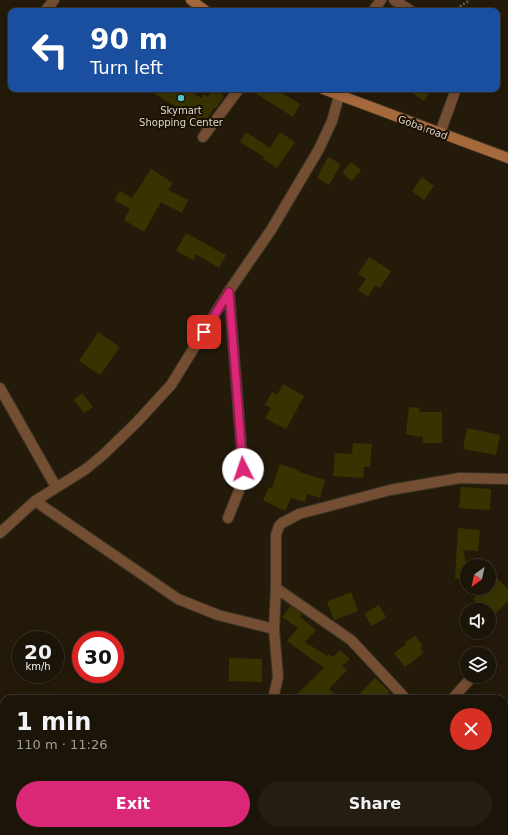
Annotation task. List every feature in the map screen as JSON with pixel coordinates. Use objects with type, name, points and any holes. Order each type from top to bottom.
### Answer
[{"type":"main road","points":[[191,0],[202,8]]},
{"type":"main road","name":"Goba road","points":[[339,92],[440,133],[508,158]]},
{"type":"street","points":[[47,8],[54,0]]},
{"type":"street","points":[[394,0],[406,8]]},
{"type":"street","points":[[203,137],[237,92]]},
{"type":"street","points":[[0,533],[35,501],[86,469],[104,454],[161,398],[180,373],[229,292],[271,230],[319,149],[332,121],[339,92]]},
{"type":"street","points":[[440,133],[455,92]]},
{"type":"street","points":[[228,518],[242,483],[243,469],[229,292]]},
{"type":"street","points":[[0,388],[56,487]]},
{"type":"street","points":[[274,695],[278,677],[274,629],[276,534],[279,526],[285,520],[299,514],[390,490],[460,478],[508,479]]},
{"type":"street","points":[[35,501],[178,599],[218,615],[274,629]]},
{"type":"street","points":[[276,588],[351,640],[402,695]]},
{"type":"street","points":[[456,695],[467,683]]},
{"type":"path","points":[[458,8],[470,0]]},
{"type":"building","points":[[152,92],[192,92],[201,98],[204,94],[208,97],[211,92],[218,92],[224,96],[215,109],[214,108],[201,129],[186,119],[189,115]]},
{"type":"building","points":[[254,92],[281,92],[300,104],[293,117]]},
{"type":"building","points":[[410,92],[430,92],[424,101]]},
{"type":"building","points":[[246,132],[270,148],[280,132],[295,142],[277,168],[263,159],[264,157],[240,142]]},
{"type":"building","points":[[328,157],[341,164],[329,185],[317,178]]},
{"type":"building","points":[[351,162],[361,170],[352,181],[342,173]]},
{"type":"building","points":[[151,169],[173,183],[168,190],[188,200],[182,213],[161,202],[144,232],[124,220],[130,209],[114,200],[120,191],[132,198]]},
{"type":"building","points":[[422,177],[434,186],[424,200],[412,191]]},
{"type":"building","points":[[186,233],[226,255],[219,268],[196,254],[193,260],[176,251]]},
{"type":"building","points":[[369,257],[391,271],[380,288],[375,285],[368,297],[358,290],[366,279],[358,274]]},
{"type":"building","points":[[98,332],[120,347],[100,375],[79,361]]},
{"type":"building","points":[[283,384],[304,396],[286,429],[265,418],[271,408],[265,405],[272,392],[277,395]]},
{"type":"building","points":[[82,393],[93,407],[84,413],[74,400]]},
{"type":"building","points":[[409,407],[420,408],[419,412],[442,412],[442,443],[423,443],[423,437],[406,434]]},
{"type":"building","points":[[467,428],[500,435],[496,455],[463,449]]},
{"type":"building","points":[[353,443],[372,444],[370,467],[364,467],[363,478],[333,476],[335,453],[352,454]]},
{"type":"building","points":[[280,464],[325,480],[320,498],[307,494],[305,502],[291,498],[285,511],[263,500],[269,487],[272,488]]},
{"type":"building","points":[[461,487],[491,489],[490,510],[459,508]]},
{"type":"building","points":[[458,528],[480,530],[478,551],[463,550],[465,559],[460,559],[460,578],[455,579]]},
{"type":"building","points":[[496,577],[508,589],[508,601],[496,613],[496,603],[477,603],[473,599],[477,595],[496,595]]},
{"type":"building","points":[[351,592],[358,611],[334,620],[327,602]]},
{"type":"building","points":[[379,605],[386,617],[372,626],[364,614]]},
{"type":"building","points":[[291,606],[302,614],[300,617],[316,630],[305,642],[327,656],[329,654],[333,657],[340,650],[350,659],[342,666],[347,670],[329,689],[336,695],[296,695],[324,668],[287,641],[298,628],[282,617]]},
{"type":"building","points":[[415,636],[423,646],[420,648],[424,653],[405,667],[394,653],[406,644],[405,642]]},
{"type":"building","points":[[229,658],[262,659],[262,682],[229,681]]},
{"type":"building","points":[[375,678],[390,692],[387,695],[358,695]]},
{"type":"place","name":"Skymart Shopping Center","points":[[181,98]]},
{"type":"route","points":[[204,332],[229,292],[243,469]]}]
